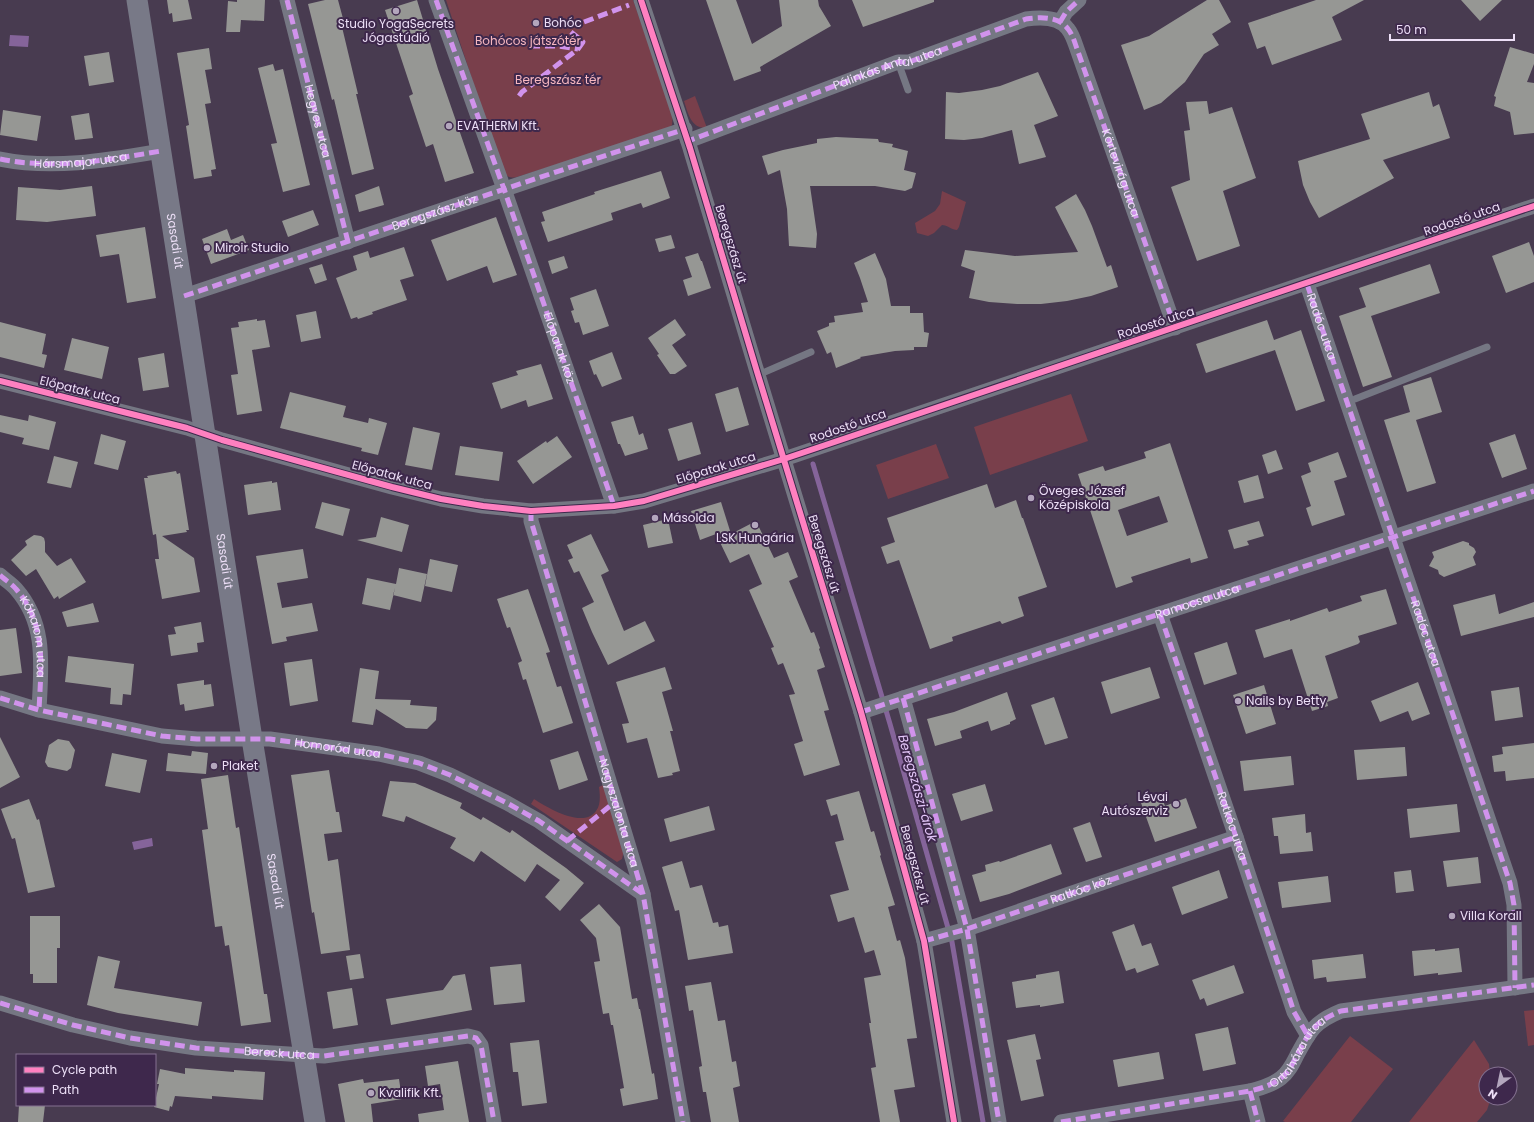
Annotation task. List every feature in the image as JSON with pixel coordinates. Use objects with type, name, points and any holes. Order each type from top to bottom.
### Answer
[{"type":"street","name":"Sasadi út","points":[[137,0],[184,296],[204,435],[240,652],[252,738],[315,1122]]},
{"type":"street","name":"Hegyes utca","points":[[288,0],[348,242]]},
{"type":"street","points":[[436,0],[504,189]]},
{"type":"street","name":"Beregszász út","points":[[641,0],[686,135],[784,459],[867,710],[931,939],[954,1122]]},
{"type":"street","points":[[1060,22],[1066,12],[1079,0]]},
{"type":"street","name":"Pálinkás Antal utca","points":[[686,135],[898,62],[910,62],[1026,19],[1038,17],[1054,19],[1060,22]]},
{"type":"street","name":"Körtevirág utca","points":[[1060,22],[1067,27],[1076,46],[1176,328]]},
{"type":"street","name":"Beregszász köz","points":[[184,296],[504,189],[686,135]]},
{"type":"street","name":"Hársmajor utca","points":[[0,159],[19,163],[50,165],[119,158],[161,151]]},
{"type":"street","name":"Előpatak köz","points":[[504,189],[614,506]]},
{"type":"street","name":"Rodostó utca","points":[[784,459],[1307,284],[1534,206]]},
{"type":"street","name":"Radóc utca","points":[[1307,284],[1510,883],[1514,905],[1516,988]]},
{"type":"street","name":"Előpatak utca","points":[[0,381],[187,428],[204,435],[441,500],[531,511],[614,506],[644,501],[784,459]]},
{"type":"street","name":"Ramocsa utca","points":[[867,710],[1534,491]]},
{"type":"street","name":"Nagyszalonta utca","points":[[531,511],[531,521],[644,894],[683,1122]]},
{"type":"street","name":"Kőhalom utca","points":[[0,575],[16,588],[30,609],[37,630],[41,649],[39,710]]},
{"type":"street","name":"Ratkóc utca","points":[[1160,614],[1294,1012],[1308,1036]]},
{"type":"street","name":"Homoród utca","points":[[0,698],[39,710],[162,736],[197,739],[274,739],[379,754],[419,763],[450,774],[507,802],[539,821],[644,894]]},
{"type":"street","points":[[898,700],[962,930],[999,1122]]},
{"type":"street","name":"Ratkóc köz","points":[[931,939],[962,930],[1236,837]]},
{"type":"street","name":"Ortaháza utca","points":[[1061,1122],[1250,1091],[1268,1086],[1282,1077],[1291,1067],[1308,1036],[1316,1026],[1326,1017],[1341,1011],[1534,985]]},
{"type":"street","name":"Bereck utca","points":[[0,1003],[73,1025],[130,1038],[196,1048],[324,1056],[468,1036],[476,1038],[481,1045],[494,1122]]},
{"type":"street","points":[[1250,1091],[1258,1122]]},
{"type":"lane","points":[[898,62],[908,90]]},
{"type":"lane","points":[[1355,399],[1486,347]]},
{"type":"lane","points":[[758,376],[812,352]]},
{"type":"green space","name":"Beregszász tér","points":[[446,0],[633,0],[673,114],[672,125],[666,130],[517,177],[512,178],[508,176],[502,170]]},
{"type":"green space","points":[[695,96],[707,128],[697,126],[691,119],[687,110],[684,101]]},
{"type":"green space","points":[[942,191],[966,202],[959,227],[955,230],[942,225],[934,233],[928,236],[917,233],[915,223],[935,211],[940,204]]},
{"type":"green space","points":[[1071,394],[1088,441],[990,475],[974,427]]},
{"type":"green space","points":[[936,444],[949,478],[888,499],[876,465]]},
{"type":"green space","points":[[603,785],[624,850],[622,859],[617,862],[531,804],[534,799],[565,815],[583,818],[590,816],[598,809],[600,799],[599,787]]},
{"type":"green space","points":[[1534,1010],[1534,1045],[1528,1046],[1524,1011]]},
{"type":"green space","points":[[1350,1036],[1393,1069],[1351,1122],[1283,1121]]},
{"type":"green space","points":[[1474,1040],[1489,1064],[1489,1066],[1478,1066],[1478,1106],[1488,1106],[1487,1110],[1477,1122],[1409,1122]]},
{"type":"shaded area","points":[[10,35],[29,36],[28,47],[9,46]]},
{"type":"shaded area","points":[[152,838],[153,846],[134,850],[132,842]]},
{"type":"building","points":[[167,0],[188,0],[192,19],[173,22],[172,13],[169,14]]},
{"type":"building","points":[[237,0],[265,0],[264,21],[241,20],[240,32],[226,32],[228,1],[237,2]]},
{"type":"building","points":[[325,0],[338,0],[345,26],[342,27],[358,94],[356,94],[374,169],[352,175],[334,99],[332,100],[308,4]]},
{"type":"building","points":[[417,0],[438,69],[474,173],[445,182],[433,144],[426,147],[409,96],[413,94],[385,10]]},
{"type":"building","points":[[706,0],[736,0],[752,44],[782,26],[779,0],[818,0],[819,6],[831,26],[760,67],[761,71],[734,81]]},
{"type":"building","points":[[852,0],[934,0],[934,2],[863,27]]},
{"type":"building","points":[[1207,0],[1219,0],[1231,22],[1212,34],[1219,45],[1204,54],[1185,82],[1161,103],[1144,110],[1121,45],[1149,36]]},
{"type":"building","points":[[1316,0],[1364,0],[1332,17],[1342,40],[1272,65],[1265,46],[1257,49],[1248,23]]},
{"type":"building","points":[[1461,0],[1502,0],[1480,21]]},
{"type":"building","points":[[1510,47],[1534,54],[1534,64],[1527,82],[1534,83],[1534,133],[1514,135],[1510,112],[1494,106],[1496,97],[1494,96]]},
{"type":"building","points":[[209,48],[212,69],[205,70],[211,103],[205,104],[216,169],[211,170],[212,176],[194,179],[186,126],[189,125],[177,53]]},
{"type":"building","points":[[109,52],[114,82],[89,86],[84,56]]},
{"type":"building","points":[[273,64],[275,71],[283,69],[310,185],[283,192],[271,144],[277,143],[258,68]]},
{"type":"building","points":[[1038,72],[1058,116],[1034,125],[1046,157],[1019,164],[1012,130],[982,138],[964,140],[945,139],[946,92],[959,93],[982,90],[1000,86]]},
{"type":"building","points":[[1429,92],[1433,107],[1439,104],[1450,138],[1383,160],[1394,178],[1319,218],[1303,185],[1298,161],[1370,139],[1361,114]]},
{"type":"building","points":[[1207,101],[1209,114],[1232,107],[1256,178],[1223,191],[1240,246],[1197,261],[1171,187],[1190,180],[1184,131],[1190,130],[1186,102]]},
{"type":"building","points":[[3,110],[41,116],[37,141],[0,135]]},
{"type":"building","points":[[89,113],[93,138],[75,140],[71,116]]},
{"type":"building","points":[[836,137],[878,139],[879,142],[893,144],[892,147],[908,151],[904,170],[916,173],[912,188],[905,191],[875,186],[810,186],[817,234],[816,248],[789,246],[787,209],[780,170],[768,175],[762,156],[817,143],[817,139]]},
{"type":"building","points":[[661,171],[670,198],[643,208],[641,203],[611,213],[613,220],[548,242],[541,222],[545,221],[542,212],[595,194],[594,192]]},
{"type":"building","points":[[92,186],[96,216],[47,222],[16,220],[18,187],[60,190]]},
{"type":"building","points":[[379,186],[384,205],[359,212],[355,195]]},
{"type":"building","points":[[1076,194],[1092,226],[1107,267],[1111,265],[1118,287],[1091,296],[1041,304],[989,302],[969,298],[975,271],[961,266],[965,250],[1015,256],[1078,252],[1055,207]]},
{"type":"building","points":[[313,210],[319,225],[288,237],[282,221]]},
{"type":"building","points":[[496,217],[517,275],[493,283],[487,266],[447,281],[431,240]]},
{"type":"building","points":[[145,227],[156,298],[127,303],[119,254],[100,257],[96,235]]},
{"type":"building","points":[[227,229],[231,240],[243,235],[249,250],[211,264],[202,239]]},
{"type":"building","points":[[671,235],[675,248],[659,252],[655,239]]},
{"type":"building","points":[[1529,242],[1534,256],[1534,282],[1506,293],[1492,256]]},
{"type":"building","points":[[404,247],[414,276],[400,280],[407,300],[372,312],[373,314],[358,319],[357,317],[351,319],[336,278],[357,270],[353,256],[368,251],[370,258]]},
{"type":"building","points":[[698,253],[711,288],[688,296],[683,280],[692,277],[685,257]]},
{"type":"building","points":[[875,253],[886,279],[891,306],[910,306],[910,313],[923,313],[924,332],[929,333],[927,347],[914,347],[914,350],[895,351],[860,357],[861,358],[836,368],[831,352],[827,354],[817,331],[829,326],[829,323],[835,322],[834,316],[863,312],[861,303],[868,302],[854,263]]},
{"type":"building","points":[[564,256],[568,268],[552,274],[548,261]]},
{"type":"building","points":[[322,264],[327,280],[315,284],[309,268]]},
{"type":"building","points":[[1430,264],[1440,293],[1371,316],[1392,377],[1363,387],[1339,316],[1366,307],[1359,288]]},
{"type":"building","points":[[596,289],[609,326],[583,335],[579,322],[575,323],[571,311],[574,310],[570,298]]},
{"type":"building","points":[[316,311],[321,338],[301,342],[296,315]]},
{"type":"building","points":[[257,319],[257,321],[265,320],[270,347],[252,350],[262,411],[237,415],[231,375],[238,374],[231,328],[239,327],[238,322]]},
{"type":"building","points":[[675,319],[686,335],[672,345],[687,366],[675,374],[670,374],[648,338]]},
{"type":"building","points":[[1267,320],[1274,340],[1301,330],[1325,401],[1296,411],[1275,350],[1206,373],[1196,344]]},
{"type":"building","points":[[0,322],[46,334],[42,354],[47,355],[44,368],[0,357]]},
{"type":"building","points":[[72,338],[109,347],[102,379],[64,370]]},
{"type":"building","points":[[612,352],[622,379],[602,387],[596,374],[594,375],[589,361]]},
{"type":"building","points":[[164,353],[169,387],[143,391],[138,358]]},
{"type":"building","points":[[541,364],[553,399],[528,407],[526,400],[501,409],[492,383],[518,375],[516,371]]},
{"type":"building","points":[[1431,377],[1442,412],[1416,420],[1436,483],[1407,492],[1384,420],[1410,412],[1403,386]]},
{"type":"building","points":[[738,387],[749,425],[726,432],[715,394]]},
{"type":"building","points":[[290,392],[346,406],[343,417],[368,423],[369,418],[387,423],[378,455],[361,451],[362,448],[280,428]]},
{"type":"building","points":[[0,415],[28,421],[29,415],[56,422],[49,450],[22,444],[24,438],[0,432]]},
{"type":"building","points":[[633,416],[639,435],[643,433],[648,449],[625,456],[620,444],[618,444],[611,422]]},
{"type":"building","points":[[692,422],[701,454],[678,461],[668,429]]},
{"type":"building","points":[[413,427],[440,433],[432,470],[405,465]]},
{"type":"building","points":[[101,434],[126,441],[118,470],[94,464]]},
{"type":"building","points":[[1515,434],[1527,469],[1502,478],[1489,443]]},
{"type":"building","points":[[557,436],[572,457],[533,484],[517,461],[546,441],[547,443]]},
{"type":"building","points":[[1170,443],[1208,558],[1191,563],[1190,558],[1131,577],[1133,582],[1116,588],[1078,474],[1103,466],[1105,471],[1146,458],[1144,452]],"holes":[[[1159,496],[1168,522],[1127,536],[1118,510]]]},
{"type":"building","points":[[460,446],[503,452],[499,481],[455,475]]},
{"type":"building","points":[[1276,450],[1283,469],[1268,474],[1262,455]]},
{"type":"building","points":[[1338,452],[1347,477],[1334,481],[1345,515],[1312,526],[1306,508],[1311,506],[1301,476],[1311,472],[1308,463]]},
{"type":"building","points":[[54,456],[78,462],[71,488],[47,483]]},
{"type":"building","points":[[176,471],[177,474],[180,473],[189,530],[186,530],[187,532],[162,536],[194,558],[200,592],[162,599],[155,559],[159,559],[156,534],[153,535],[144,478],[148,478],[147,476]]},
{"type":"building","points":[[1258,475],[1264,498],[1244,503],[1238,481]]},
{"type":"building","points":[[272,481],[272,483],[277,482],[281,510],[248,515],[244,485]]},
{"type":"building","points":[[987,484],[995,508],[1016,500],[1047,587],[1018,597],[1024,616],[1002,624],[1000,621],[952,637],[953,641],[930,649],[899,560],[887,564],[881,547],[895,542],[887,518]]},
{"type":"building","points":[[322,502],[350,509],[343,536],[315,528]]},
{"type":"building","points":[[721,502],[731,534],[756,521],[774,558],[788,552],[798,577],[789,581],[811,633],[814,632],[825,667],[817,670],[829,710],[824,711],[840,765],[804,776],[794,744],[803,741],[789,695],[795,694],[783,663],[778,665],[771,648],[774,647],[749,590],[762,584],[749,554],[730,563],[716,534],[700,540],[691,511]]},
{"type":"building","points":[[381,517],[409,525],[402,552],[357,540],[376,537]]},
{"type":"building","points":[[668,519],[673,543],[648,548],[643,525]]},
{"type":"building","points":[[1259,521],[1264,536],[1247,541],[1249,545],[1234,549],[1228,530]]},
{"type":"building","points":[[591,534],[609,571],[601,575],[624,631],[645,621],[655,641],[608,665],[582,608],[594,602],[579,571],[574,573],[568,560],[573,558],[567,545]]},
{"type":"building","points":[[34,535],[44,538],[45,552],[57,566],[71,558],[86,582],[59,599],[58,596],[54,599],[36,569],[26,576],[11,560],[27,545],[25,541]]},
{"type":"building","points":[[1463,541],[1469,543],[1469,545],[1474,548],[1476,552],[1473,557],[1476,565],[1444,577],[1439,574],[1438,570],[1429,566],[1434,557],[1432,552]]},
{"type":"building","points":[[303,549],[308,578],[277,583],[282,608],[312,603],[318,631],[286,637],[287,641],[272,644],[256,556]]},
{"type":"building","points":[[430,559],[458,565],[452,592],[425,586]]},
{"type":"building","points":[[399,568],[427,574],[421,602],[393,595],[390,610],[362,604],[367,578],[396,584]]},
{"type":"building","points":[[528,589],[550,652],[546,653],[557,687],[561,686],[573,723],[543,733],[526,679],[523,680],[518,663],[522,661],[510,627],[507,628],[497,599]]},
{"type":"building","points":[[1386,589],[1397,624],[1358,636],[1360,642],[1358,644],[1325,656],[1338,698],[1327,702],[1328,706],[1312,711],[1292,649],[1264,658],[1255,630],[1290,619],[1290,621],[1327,608],[1329,612],[1362,601],[1360,596]]},
{"type":"building","points":[[1495,594],[1499,614],[1534,602],[1534,617],[1461,636],[1453,605]]},
{"type":"building","points":[[93,603],[99,622],[67,627],[62,612]]},
{"type":"building","points":[[201,622],[204,642],[197,643],[198,652],[171,656],[168,635],[176,634],[174,627]]},
{"type":"building","points":[[16,628],[22,673],[0,676],[0,630]]},
{"type":"building","points":[[1227,642],[1237,674],[1204,685],[1194,653]]},
{"type":"building","points":[[68,656],[134,664],[131,695],[123,694],[122,705],[110,704],[111,688],[65,682]]},
{"type":"building","points":[[312,659],[318,701],[290,706],[284,663]]},
{"type":"building","points":[[665,667],[672,689],[662,692],[673,731],[670,731],[680,771],[672,773],[673,775],[658,778],[647,738],[627,743],[622,724],[629,723],[616,682]]},
{"type":"building","points":[[1150,667],[1160,698],[1111,714],[1101,682]]},
{"type":"building","points":[[360,668],[379,671],[375,699],[411,700],[410,705],[437,707],[436,720],[427,729],[406,728],[376,709],[373,725],[352,722]]},
{"type":"building","points":[[204,680],[204,685],[211,684],[214,706],[185,711],[184,704],[180,705],[177,684]]},
{"type":"building","points":[[1418,682],[1430,714],[1412,721],[1408,711],[1380,722],[1371,701]]},
{"type":"building","points":[[1264,685],[1276,724],[1246,734],[1233,695]]},
{"type":"building","points":[[1519,687],[1523,717],[1495,721],[1491,691]]},
{"type":"building","points":[[1007,692],[1016,719],[1010,722],[1010,724],[991,731],[988,721],[960,731],[962,738],[935,746],[927,719],[954,712]]},
{"type":"building","points":[[1054,697],[1068,738],[1045,745],[1031,705]]},
{"type":"building","points":[[0,737],[20,777],[0,788]]},
{"type":"building","points":[[58,739],[69,741],[75,750],[71,768],[67,771],[48,767],[45,762],[49,745]]},
{"type":"building","points":[[1534,743],[1534,778],[1506,781],[1505,771],[1494,772],[1492,756],[1503,754],[1502,747]]},
{"type":"building","points":[[1405,747],[1407,776],[1357,780],[1354,750]]},
{"type":"building","points":[[192,751],[208,753],[206,774],[166,771],[168,753],[191,756]]},
{"type":"building","points":[[578,751],[588,780],[559,790],[550,760]]},
{"type":"building","points":[[112,753],[147,760],[140,793],[105,786]]},
{"type":"building","points":[[1291,756],[1294,785],[1244,791],[1240,761]]},
{"type":"building","points":[[329,770],[336,812],[339,812],[342,832],[324,834],[328,861],[338,859],[350,950],[321,954],[314,912],[312,913],[291,775]]},
{"type":"building","points":[[228,775],[236,828],[239,827],[264,994],[267,994],[271,1022],[241,1026],[229,945],[225,946],[222,926],[215,927],[202,830],[208,829],[201,779]]},
{"type":"building","points":[[390,781],[415,783],[462,803],[460,808],[481,820],[483,817],[510,833],[512,830],[566,868],[584,883],[560,911],[545,897],[560,880],[537,864],[525,882],[481,851],[474,862],[450,848],[456,838],[406,816],[404,822],[382,816]]},
{"type":"building","points":[[985,784],[993,811],[961,821],[952,794]]},
{"type":"building","points":[[859,791],[871,832],[874,831],[895,905],[888,907],[897,941],[900,940],[905,958],[917,1038],[907,1039],[915,1087],[894,1090],[900,1122],[880,1122],[871,1068],[876,1067],[864,978],[881,975],[874,950],[865,953],[854,917],[838,922],[830,895],[849,890],[835,842],[844,840],[837,814],[831,816],[826,800]]},
{"type":"building","points":[[1160,793],[1165,806],[1186,798],[1197,828],[1155,842],[1140,800]]},
{"type":"building","points":[[29,799],[37,820],[39,819],[55,887],[28,893],[15,838],[12,839],[1,809]]},
{"type":"building","points":[[1457,804],[1460,832],[1410,838],[1407,809]]},
{"type":"building","points":[[709,806],[715,830],[670,842],[664,819]]},
{"type":"building","points":[[1305,814],[1306,833],[1311,832],[1313,851],[1280,854],[1278,836],[1274,836],[1272,818]]},
{"type":"building","points":[[1090,822],[1102,857],[1086,862],[1073,828]]},
{"type":"building","points":[[1051,844],[1062,874],[1009,894],[980,902],[972,875],[986,871],[985,865],[1000,862]]},
{"type":"building","points":[[1478,857],[1481,883],[1447,887],[1443,861]]},
{"type":"building","points":[[682,861],[690,888],[702,885],[713,923],[718,922],[719,927],[728,925],[733,953],[688,960],[679,910],[675,911],[662,867]]},
{"type":"building","points":[[1219,870],[1228,898],[1182,915],[1172,887]]},
{"type":"building","points":[[1411,870],[1414,891],[1396,893],[1394,872]]},
{"type":"building","points":[[1328,876],[1331,902],[1282,908],[1278,882]]},
{"type":"building","points":[[599,904],[620,927],[632,999],[637,998],[640,1009],[658,1099],[623,1106],[620,1089],[624,1088],[613,1025],[611,1025],[609,1013],[603,1014],[594,962],[600,961],[596,938],[580,920]]},
{"type":"building","points":[[30,916],[60,916],[60,948],[57,948],[57,983],[33,983],[33,974],[30,974]]},
{"type":"building","points":[[1134,924],[1142,946],[1151,943],[1159,965],[1137,973],[1135,968],[1126,971],[1112,932]]},
{"type":"building","points":[[1459,948],[1462,972],[1414,976],[1412,951],[1435,949],[1435,951]]},
{"type":"building","points":[[360,954],[364,978],[350,980],[346,956]]},
{"type":"building","points":[[1363,954],[1366,978],[1327,982],[1326,977],[1314,979],[1312,960]]},
{"type":"building","points":[[98,956],[120,961],[114,988],[202,1002],[198,1026],[118,1013],[87,1005]]},
{"type":"building","points":[[521,964],[525,1002],[494,1005],[490,967]]},
{"type":"building","points":[[1234,965],[1244,993],[1207,1006],[1204,998],[1200,1000],[1192,980]]},
{"type":"building","points":[[1059,971],[1064,1003],[1040,1007],[1040,1005],[1016,1008],[1012,982],[1036,978],[1036,975]]},
{"type":"building","points":[[465,974],[472,1010],[391,1025],[386,999],[443,990],[453,976]]},
{"type":"building","points":[[711,982],[718,1021],[725,1020],[732,1062],[736,1061],[740,1086],[733,1088],[739,1122],[711,1122],[706,1092],[703,1092],[699,1067],[702,1066],[693,1010],[689,1011],[685,986]]},
{"type":"building","points":[[352,988],[358,1025],[333,1029],[327,992]]},
{"type":"building","points":[[1228,1027],[1236,1064],[1203,1071],[1195,1034]]},
{"type":"building","points":[[1035,1034],[1041,1059],[1036,1060],[1044,1096],[1021,1101],[1007,1040]]},
{"type":"building","points":[[539,1040],[547,1103],[522,1106],[518,1072],[513,1072],[510,1043]]},
{"type":"building","points":[[1159,1052],[1164,1079],[1118,1087],[1113,1060]]},
{"type":"building","points":[[458,1061],[469,1122],[419,1122],[418,1114],[444,1110],[440,1084],[428,1086],[425,1066]]},
{"type":"building","points":[[185,1068],[234,1072],[234,1070],[265,1072],[263,1100],[212,1096],[212,1099],[175,1096],[172,1107],[170,1106],[169,1111],[154,1107],[156,1106],[159,1084],[157,1084],[160,1069],[185,1074]]},
{"type":"building","points":[[363,1079],[364,1083],[399,1079],[402,1099],[371,1104],[373,1122],[345,1122],[338,1084]]},
{"type":"building","points":[[19,1106],[45,1106],[43,1122],[18,1122]]},
{"type":"waterway","name":"Beregszászi-árok","points":[[813,464],[890,724],[952,942],[983,1122]]},
{"type":"marked path","points":[[287,0],[348,242]]},
{"type":"marked path","points":[[436,0],[504,189],[614,506]]},
{"type":"marked path","points":[[1060,22],[1066,12],[1079,0]]},
{"type":"marked path","points":[[584,22],[629,5]]},
{"type":"marked path","points":[[689,144],[688,141],[898,62],[909,62],[1026,19],[1049,18],[1060,22],[1069,31],[1074,39],[1175,328]]},
{"type":"marked path","points":[[519,96],[522,92],[578,49],[583,42],[570,31],[569,27]]},
{"type":"marked path","points":[[530,46],[558,46],[578,49]]},
{"type":"marked path","points":[[184,296],[685,129],[684,127]]},
{"type":"marked path","points":[[0,159],[40,164],[60,164],[121,158],[161,151]]},
{"type":"marked path","points":[[1307,284],[1510,883],[1514,905],[1515,988]]},
{"type":"marked path","points":[[861,712],[1534,491]]},
{"type":"marked path","points":[[531,511],[531,521],[643,894],[683,1122]]},
{"type":"marked path","points":[[0,575],[14,587],[26,602],[33,617],[40,646],[41,678],[39,710]]},
{"type":"marked path","points":[[1160,614],[1294,1012],[1308,1036]]},
{"type":"marked path","points":[[0,698],[39,710],[162,736],[197,739],[270,739],[379,754],[419,763],[450,775],[507,803],[539,821],[643,894]]},
{"type":"marked path","points":[[903,698],[967,929],[999,1122]]},
{"type":"marked path","points":[[567,841],[616,801]]},
{"type":"marked path","points":[[924,941],[967,929],[1236,837]]},
{"type":"marked path","points":[[1061,1122],[1250,1091],[1267,1086],[1284,1076],[1314,1028],[1325,1019],[1341,1011],[1534,985]]},
{"type":"marked path","points":[[0,1003],[73,1025],[130,1038],[196,1048],[324,1056],[468,1036],[476,1038],[481,1045],[494,1122]]},
{"type":"marked path","points":[[1250,1091],[1258,1122]]},
{"type":"cycle path","points":[[641,0],[690,148],[861,712],[924,941],[954,1122]]},
{"type":"cycle path","points":[[0,381],[187,428],[222,440],[441,499],[483,506],[531,511],[614,506],[644,501],[784,459],[1534,206]]},
{"type":"place","name":"Studio YogaSecrets Jógastúdió","points":[[396,11]]},
{"type":"place","name":"Bohóc","points":[[536,23]]},
{"type":"place","name":"EVATHERM Kft.","points":[[449,126]]},
{"type":"place","name":"Miroir Studio","points":[[207,248]]},
{"type":"place","name":"Öveges József Középiskola","points":[[1031,498]]},
{"type":"place","name":"Másolda","points":[[655,518]]},
{"type":"place","name":"LSK Hungária","points":[[755,525]]},
{"type":"place","name":"Nails by Betty","points":[[1238,701]]},
{"type":"place","name":"Plaket","points":[[214,766]]},
{"type":"place","name":"Lévai Autószerviz","points":[[1176,804]]},
{"type":"place","name":"Villa Korall","points":[[1452,916]]},
{"type":"place","name":"Kvalifik Kft.","points":[[371,1093]]},
{"type":"park label","name":"Bohócos játszótér","points":[[528,41]]}]
